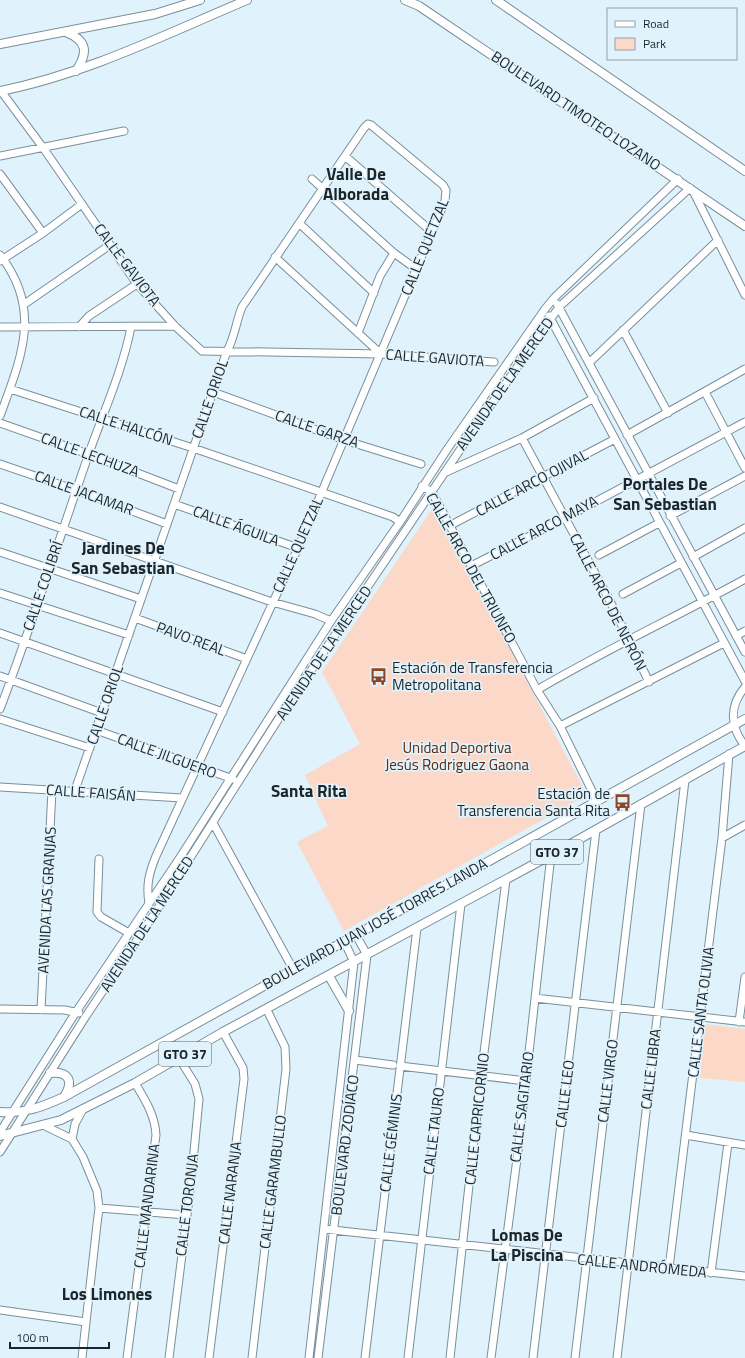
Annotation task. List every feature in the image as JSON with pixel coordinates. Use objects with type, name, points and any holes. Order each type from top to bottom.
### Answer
[{"type":"main road","points":[[0,44],[155,14],[200,0]]},
{"type":"main road","points":[[1,91],[40,82],[75,71],[247,0]]},
{"type":"main road","name":"BOULEVARD TIMOTEO LOZANO","points":[[405,0],[419,6],[678,179],[691,190],[745,226]]},
{"type":"main road","points":[[496,0],[705,142],[745,171]]},
{"type":"main road","points":[[65,32],[76,36],[81,41],[84,48],[84,56],[75,71]]},
{"type":"main road","name":"BOULEVARD JUAN JOSÉ TORRES LANDA","points":[[0,1112],[25,1112],[43,1107],[64,1097],[745,719]]},
{"type":"main road","name":"BOULEVARD JUAN JOSÉ TORRES LANDA","points":[[0,1136],[45,1126],[61,1120],[134,1083],[223,1032],[267,1010],[506,880],[745,746]]},
{"type":"main road","points":[[329,976],[349,1010]]},
{"type":"main road","points":[[50,1073],[63,1073],[67,1076],[69,1084],[64,1097]]},
{"type":"street","name":"CALLE GAVIOTA","points":[[1,91],[44,149],[137,284],[175,326],[202,351],[381,354],[494,362]]},
{"type":"street","name":"CALLE ORIOL","points":[[74,793],[193,448],[227,351],[232,342],[235,322],[242,307],[366,126],[371,125],[443,184]]},
{"type":"street","points":[[0,156],[44,149],[124,131]]},
{"type":"street","points":[[345,156],[432,232]]},
{"type":"street","points":[[0,174],[43,233]]},
{"type":"street","points":[[312,179],[394,253],[416,269]]},
{"type":"street","name":"AVENIDA DE LA MERCED","points":[[0,1132],[76,1012],[149,903],[331,621],[400,522],[422,486],[545,309],[554,298],[678,179]]},
{"type":"street","name":"CALLE QUETZAL","points":[[149,903],[147,885],[148,877],[182,798],[298,548],[381,354],[445,201],[446,190],[443,184]]},
{"type":"street","name":"AVENIDA DE LA MERCED","points":[[0,1152],[86,1016],[238,782],[550,318],[558,307],[691,190]]},
{"type":"street","points":[[691,190],[745,294]]},
{"type":"street","points":[[0,416],[10,389],[22,348],[26,327],[18,284],[1,259],[43,233],[82,204]]},
{"type":"street","points":[[299,223],[374,293]]},
{"type":"street","points":[[590,362],[718,240]]},
{"type":"street","points":[[23,305],[110,246]]},
{"type":"street","points":[[358,333],[383,269],[394,253]]},
{"type":"street","points":[[275,257],[381,354]]},
{"type":"street","points":[[79,327],[89,316],[137,284]]},
{"type":"street","points":[[554,298],[590,362],[670,516],[745,652]]},
{"type":"street","points":[[545,309],[745,681]]},
{"type":"street","points":[[0,327],[175,326]]},
{"type":"street","name":"CALLE COLIBRÍ","points":[[0,709],[88,454],[115,383],[128,344],[131,327]]},
{"type":"street","points":[[623,330],[668,413]]},
{"type":"street","points":[[627,435],[745,369]]},
{"type":"street","name":"CALLE HALCÓN","points":[[10,389],[193,448],[321,494],[393,517],[400,522]]},
{"type":"street","name":"CALLE GARZA","points":[[213,392],[344,440],[421,464]]},
{"type":"street","points":[[705,392],[745,468]]},
{"type":"street","points":[[444,474],[522,438],[594,398]]},
{"type":"street","name":"CALLE ARCO MAYA","points":[[471,566],[565,518],[745,422]]},
{"type":"street","name":"CALLE LECHUZA","points":[[0,423],[88,454],[179,489]]},
{"type":"street","name":"CALLE ARCO DE NERÓN","points":[[522,438],[610,601],[649,682]]},
{"type":"street","name":"CALLE ARCO OJIVAL","points":[[449,526],[615,439]]},
{"type":"street","name":"CALLE JACAMAR","points":[[0,464],[76,490],[167,524]]},
{"type":"street","points":[[670,516],[745,476]]},
{"type":"street","name":"CALLE ARCO DEL TRIUNFO","points":[[422,486],[432,492],[537,690],[560,726],[597,800]]},
{"type":"street","name":"CALLE ÁGUILA","points":[[174,504],[298,548]]},
{"type":"street","points":[[0,507],[272,602],[315,614],[331,621]]},
{"type":"street","points":[[599,555],[659,523]]},
{"type":"street","points":[[693,557],[745,528]]},
{"type":"street","points":[[0,552],[141,599]]},
{"type":"street","points":[[623,594],[681,563]]},
{"type":"street","points":[[537,690],[592,658],[629,641],[745,579]]},
{"type":"street","points":[[0,593],[129,635]]},
{"type":"street","name":"PAVO REAL","points":[[135,618],[247,659]]},
{"type":"street","points":[[736,636],[745,631]]},
{"type":"street","points":[[0,633],[223,712]]},
{"type":"street","points":[[560,726],[724,643]]},
{"type":"street","points":[[0,676],[102,713]]},
{"type":"street","points":[[745,687],[735,704],[733,714],[734,725],[745,746]]},
{"type":"street","points":[[0,719],[90,748]]},
{"type":"street","name":"CALLE JILGUERO","points":[[96,730],[198,766],[238,782]]},
{"type":"street","name":"CALLE SANTA OLIVIA","points":[[669,1268],[722,838],[729,754]]},
{"type":"street","name":"CALLE LIBRA","points":[[617,1358],[685,780]]},
{"type":"street","name":"CALLE FAISÁN","points":[[0,787],[52,790],[74,793],[182,798]]},
{"type":"street","name":"AVENIDA LAS GRANJAS","points":[[41,1010],[52,790]]},
{"type":"street","name":"CALLE VIRGO","points":[[575,1358],[641,804]]},
{"type":"street","points":[[212,823],[294,969]]},
{"type":"street","points":[[722,838],[745,824]]},
{"type":"street","name":"CALLE LEO","points":[[533,1358],[596,830]]},
{"type":"street","name":"CALLE SAGITARIO","points":[[491,1358],[504,1249],[518,1151],[551,855]]},
{"type":"street","points":[[99,859],[97,912],[101,917],[129,933]]},
{"type":"street","name":"CALLE CAPRICORNIO","points":[[450,1358],[481,1076],[506,880]]},
{"type":"street","name":"CALLE TAURO","points":[[408,1358],[420,1240],[442,1071],[461,904]]},
{"type":"street","name":"CALLE GÉMINIS","points":[[365,1358],[380,1235],[397,1065],[418,928]]},
{"type":"street","points":[[356,935],[367,955]]},
{"type":"street","points":[[344,941],[354,962]]},
{"type":"street","name":"BOULEVARD ZODÍACO","points":[[318,1358],[367,955]]},
{"type":"street","name":"BOULEVARD ZODÍACO","points":[[309,1358],[354,962]]},
{"type":"street","points":[[535,998],[742,1022],[745,977]]},
{"type":"street","points":[[0,1009],[65,1010],[86,1016]]},
{"type":"street","name":"CALLE GARAMBULLO","points":[[252,1358],[286,1069],[285,1047],[267,1010]]},
{"type":"street","name":"CALLE NARANJA","points":[[209,1358],[244,1079],[242,1068],[223,1032]]},
{"type":"street","name":"CALLE TORONJA","points":[[169,1358],[199,1099],[195,1084],[179,1058]]},
{"type":"street","points":[[355,1060],[526,1081]]},
{"type":"street","name":"CALLE MANDARINA","points":[[127,1358],[155,1146],[155,1124],[149,1107],[134,1083]]},
{"type":"street","points":[[72,1139],[75,1124],[83,1109]]},
{"type":"street","points":[[45,1126],[72,1139],[94,1179],[97,1190],[99,1208],[82,1358]]},
{"type":"street","points":[[686,1135],[745,1145]]},
{"type":"street","points":[[711,1273],[728,1143]]},
{"type":"street","points":[[99,1208],[186,1215]]},
{"type":"street","name":"CALLE ANDRÓMEDA","points":[[324,1229],[504,1249],[628,1265],[745,1276]]},
{"type":"street","points":[[0,1310],[86,1322]]},
{"type":"green space","name":"Unidad Deportiva Jesús Rodriguez Gaona","points":[[434,506],[587,795],[344,931],[297,842],[328,826],[305,775],[360,744],[322,672]]},
{"type":"green space","points":[[705,1024],[745,1029],[745,1082],[700,1078]]},
{"type":"place","name":"Estación de Transferencia Metropolitana","points":[[379,677]]},
{"type":"place","name":"Estación de Transferencia Santa Rita","points":[[623,803]]},
{"type":"district","name":"Valle De Alborada","points":[[356,184]]},
{"type":"district","name":"Portales De San Sebastian","points":[[665,494]]},
{"type":"district","name":"Jardines De San Sebastian","points":[[123,558]]},
{"type":"district","name":"Santa Rita","points":[[309,791]]},
{"type":"district","name":"Lomas De La Piscina","points":[[527,1245]]},
{"type":"district","name":"Los Limones","points":[[107,1294]]}]
